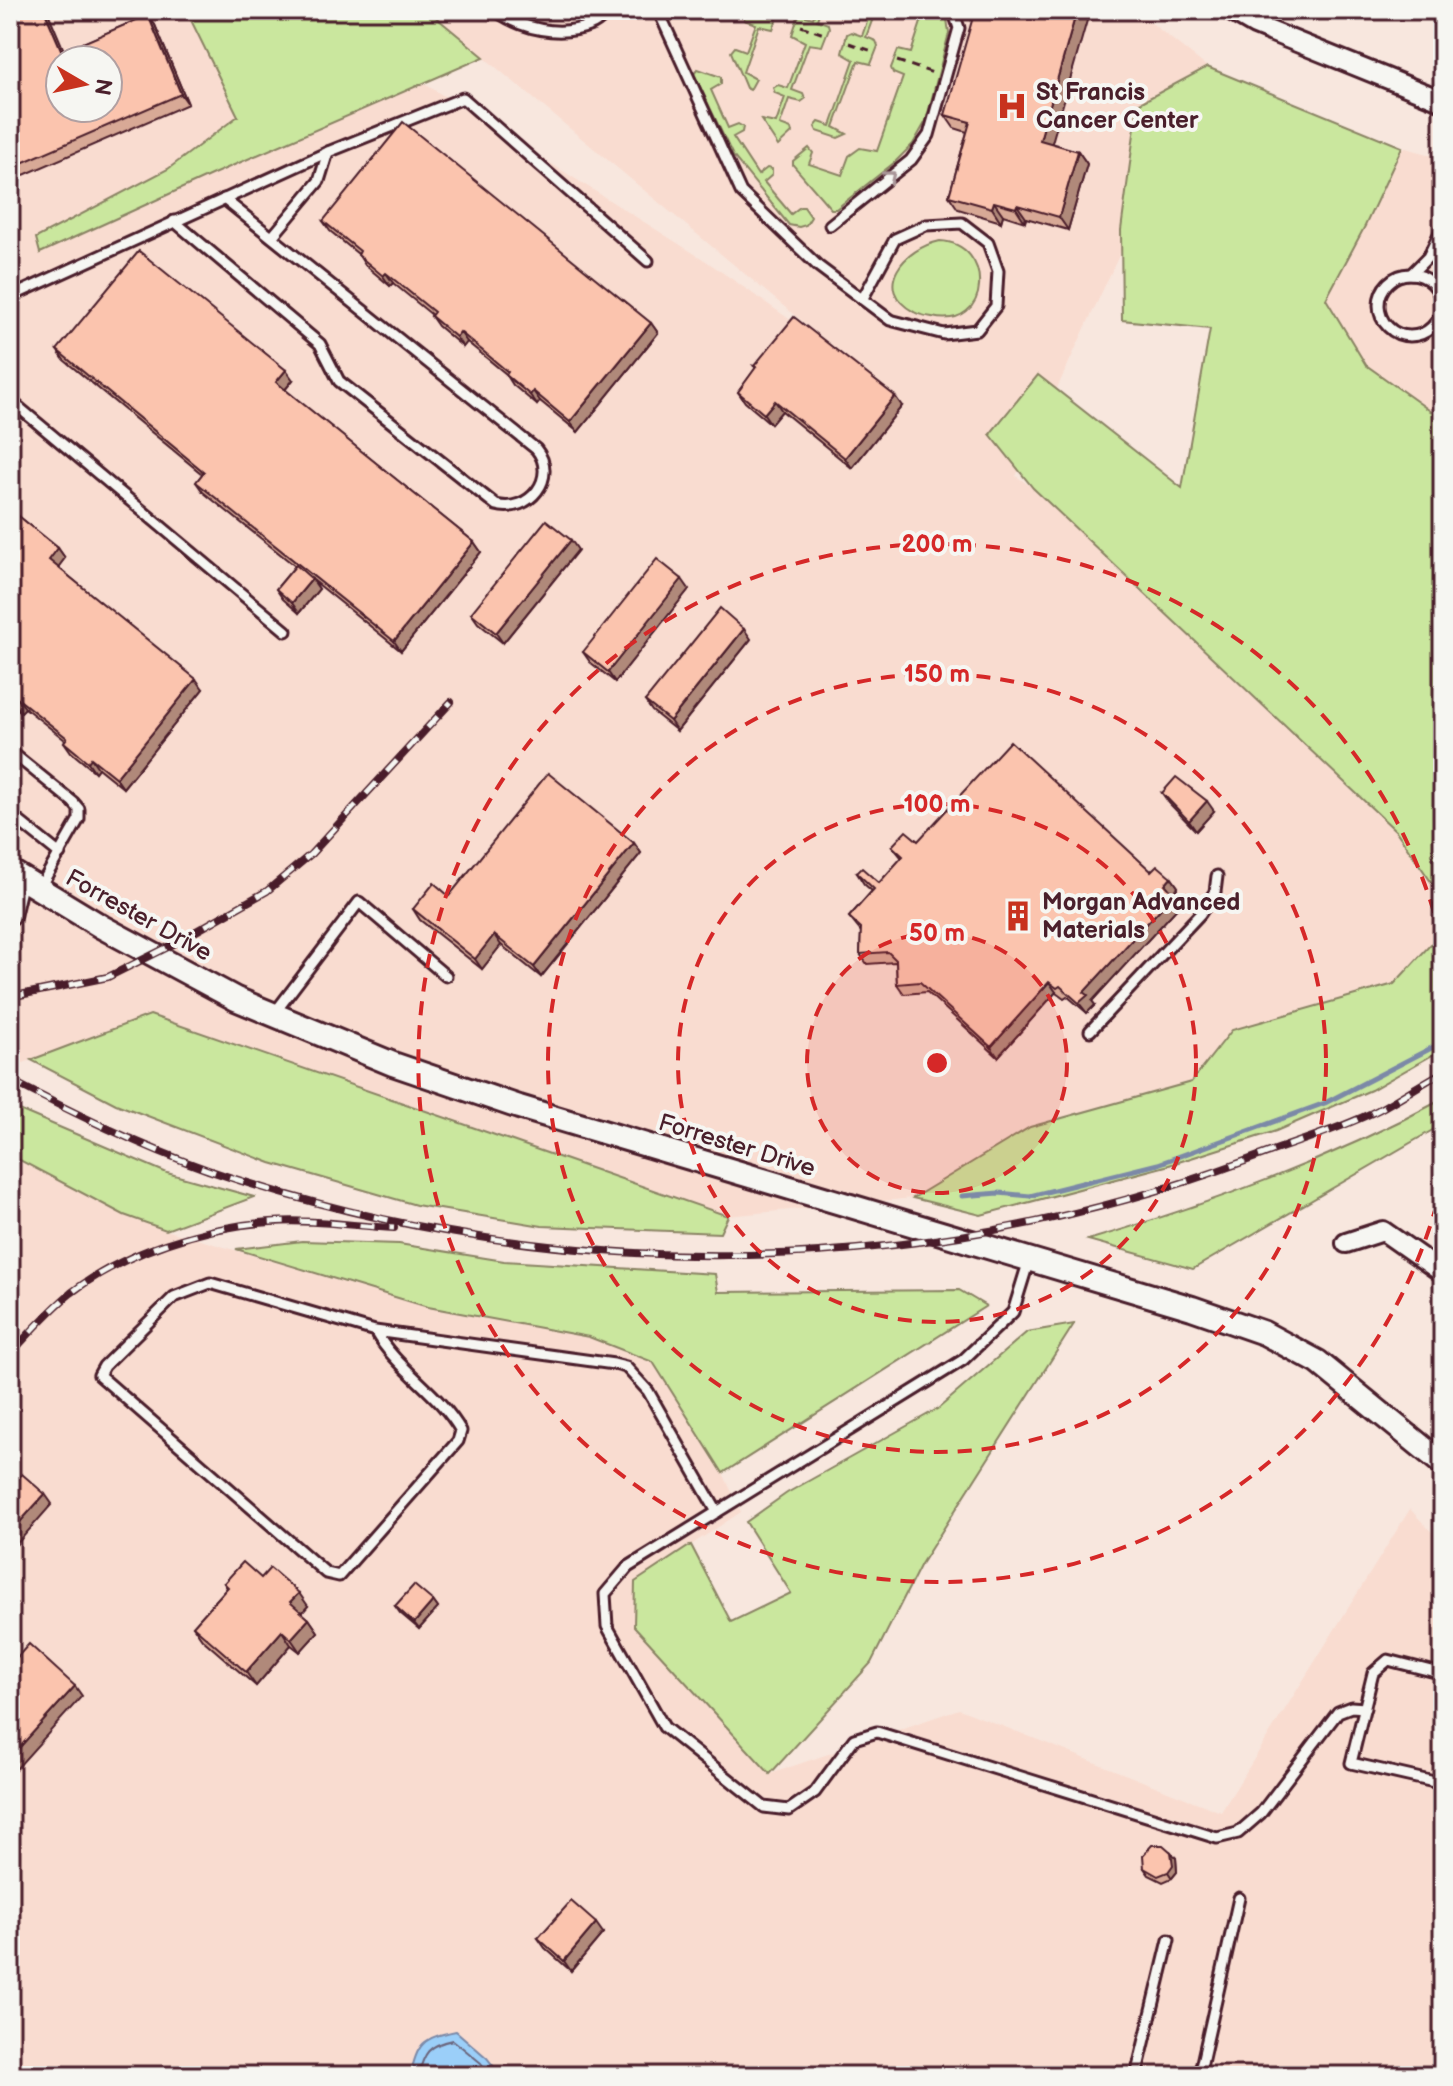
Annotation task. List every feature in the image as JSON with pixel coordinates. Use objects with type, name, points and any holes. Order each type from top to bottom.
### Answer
[{"type":"street","points":[[1229,10],[1255,25],[1443,101]]},
{"type":"street","points":[[10,916],[15,874]]},
{"type":"street","name":"Forrester Drive","points":[[15,874],[236,999],[393,1064],[519,1107],[1237,1323],[1280,1341],[1318,1362],[1443,1464]]},
{"type":"street","points":[[1346,1243],[1383,1231],[1443,1273]]},
{"type":"lane","points":[[495,10],[505,18],[540,30],[565,31],[593,25],[610,10]]},
{"type":"lane","points":[[658,10],[741,192],[818,266],[890,320],[944,334],[977,330],[996,306],[998,271],[988,243],[962,223],[926,225],[895,239],[863,298]]},
{"type":"lane","points":[[830,225],[911,160],[929,135],[959,28],[953,10]]},
{"type":"lane","points":[[10,297],[328,152],[463,98],[648,261]]},
{"type":"lane","points":[[272,237],[319,181],[328,152]]},
{"type":"lane","points":[[174,221],[320,344],[339,381],[351,391],[496,505],[514,507],[527,502],[544,478],[543,458],[536,449],[224,199]]},
{"type":"lane","points":[[1411,274],[1428,257],[1443,226]]},
{"type":"lane","points":[[1411,274],[1429,280],[1441,291],[1439,326],[1420,334],[1401,335],[1388,327],[1380,314],[1380,298],[1387,284],[1402,275],[1411,274]]},
{"type":"lane","points":[[10,400],[286,631]]},
{"type":"lane","points":[[10,751],[79,809],[79,819],[39,890]]},
{"type":"lane","points":[[10,814],[60,854]]},
{"type":"lane","points":[[1090,1031],[1200,914],[1215,892],[1217,876]]},
{"type":"lane","points":[[273,1015],[359,902],[446,976]]},
{"type":"lane","points":[[1029,1260],[1013,1312],[963,1360],[628,1567],[605,1594],[607,1626],[664,1727],[764,1807],[789,1810],[815,1792],[854,1739],[877,1732],[1217,1838],[1238,1833],[1261,1813],[1338,1712],[1351,1707],[1365,1708]]},
{"type":"lane","points":[[375,1331],[386,1352],[452,1416],[461,1431],[458,1441],[339,1576],[326,1573],[99,1375],[104,1366],[174,1297],[210,1283],[375,1331],[589,1359],[626,1367],[648,1391],[717,1512]]},
{"type":"lane","points":[[1443,1674],[1388,1660],[1373,1673],[1351,1763],[1443,1784]]},
{"type":"lane","points":[[1199,2076],[1239,1898]]},
{"type":"lane","points":[[1136,2076],[1169,1940]]},
{"type":"path","points":[[756,10],[772,16]]},
{"type":"path","points":[[801,26],[824,34]]},
{"type":"path","points":[[849,43],[875,52]]},
{"type":"path","points":[[897,61],[940,75]]},
{"type":"shaded area","points":[[10,10],[307,10],[706,261],[851,362],[427,10],[1135,10],[1207,67],[1016,476],[1033,488],[1397,831],[1443,899],[1443,930],[1394,984],[1232,1030],[1191,1082],[1030,1127],[913,1198],[728,1216],[151,1015],[10,1068]]},
{"type":"shaded area","points":[[1402,147],[1443,158],[1443,420],[1366,365],[1326,299]]},
{"type":"shaded area","points":[[10,1155],[124,1215],[166,1230],[428,1307],[589,1337],[653,1362],[723,1473],[741,1512],[635,1582],[770,1774],[959,1709],[1221,1812],[1410,1509],[1443,1544],[1443,2076],[10,2076]]},
{"type":"green space","points":[[186,10],[427,10],[484,57],[40,253],[36,238],[168,169],[238,116]]},
{"type":"green space","points":[[745,10],[780,11],[773,29],[759,26],[743,72],[756,79],[750,90],[746,88],[731,52],[735,47],[746,51],[756,24],[744,20]]},
{"type":"green space","points":[[816,10],[820,10],[817,20],[828,24],[829,28],[822,46],[809,44],[792,90],[803,94],[805,99],[801,102],[789,99],[780,125],[791,129],[792,133],[778,146],[761,120],[776,123],[785,97],[775,93],[773,88],[778,85],[788,88],[805,42],[792,35],[798,17],[813,18]]},
{"type":"green space","points":[[871,10],[876,10],[866,37],[876,41],[878,46],[871,64],[858,61],[834,127],[847,134],[838,138],[817,131],[815,127],[819,122],[831,126],[854,60],[842,53],[847,34],[851,32],[862,36]]},
{"type":"green space","points":[[925,10],[941,10],[947,19],[949,33],[926,121],[913,144],[895,162],[836,209],[831,209],[793,165],[793,161],[809,148],[813,153],[809,164],[842,175],[849,156],[860,148],[877,151],[903,77],[893,73],[891,68],[898,50],[911,53]]},
{"type":"green space","points":[[1207,67],[1402,147],[1326,299],[1366,365],[1443,420],[1443,899],[1396,831],[1033,488],[990,434],[1038,375],[1182,488],[1210,329],[1122,320],[1121,230],[1138,104]]},
{"type":"green space","points":[[698,69],[721,77],[721,84],[711,90],[728,128],[738,124],[743,127],[742,132],[733,137],[758,175],[767,168],[772,169],[772,175],[764,182],[791,214],[804,207],[811,217],[806,225],[789,225],[733,156],[694,74]]},
{"type":"green space","points":[[940,241],[958,245],[970,256],[977,270],[979,285],[976,300],[967,311],[952,318],[916,313],[901,302],[895,292],[897,270],[905,260],[927,245]]},
{"type":"green space","points":[[1443,931],[1443,1049],[1371,1090],[1276,1131],[1166,1166],[981,1215],[913,1198],[1030,1127],[1191,1082],[1232,1030],[1394,984]]},
{"type":"green space","points":[[150,1015],[728,1216],[720,1233],[542,1226],[416,1205],[271,1163],[116,1104],[31,1060]]},
{"type":"green space","points":[[1443,1099],[1443,1124],[1193,1269],[1088,1240],[1269,1179],[1356,1142]]},
{"type":"green space","points":[[10,1106],[167,1173],[254,1197],[166,1230],[124,1215],[10,1155]]},
{"type":"green space","points":[[302,1241],[399,1244],[504,1261],[715,1274],[718,1292],[959,1290],[986,1306],[723,1473],[653,1362],[589,1337],[428,1307],[236,1249]]},
{"type":"green space","points":[[1074,1324],[921,1564],[871,1663],[770,1774],[634,1626],[635,1582],[691,1545],[731,1622],[791,1593],[746,1522],[787,1493],[939,1408],[1027,1332]]},
{"type":"water","points":[[456,2031],[487,2058],[501,2076],[410,2076],[423,2044],[436,2036]]},
{"type":"building","points":[[10,10],[44,10],[59,44],[44,44],[44,124],[112,124],[10,168]]},
{"type":"building","name":"St Francis Cancer Center","points":[[975,10],[1077,10],[1040,140],[1078,151],[1059,217],[1017,205],[1016,208],[994,202],[992,208],[949,196],[970,122],[945,115]]},
{"type":"building","points":[[148,15],[181,94],[124,119],[124,44],[81,44]]},
{"type":"building","points":[[403,122],[651,323],[570,422],[533,391],[530,395],[460,332],[456,337],[431,316],[434,312],[386,273],[383,276],[358,255],[360,251],[323,221]]},
{"type":"building","points":[[139,251],[286,370],[276,382],[474,542],[394,641],[196,482],[204,472],[57,350]]},
{"type":"building","points":[[794,317],[895,396],[845,458],[775,401],[764,414],[738,392],[754,366]]},
{"type":"building","points":[[10,509],[58,548],[49,560],[196,679],[116,778],[91,758],[88,762],[64,742],[67,738],[17,698],[14,702],[10,699]]},
{"type":"building","points":[[546,520],[571,540],[496,633],[471,613]]},
{"type":"building","points":[[657,559],[682,579],[608,672],[583,652]]},
{"type":"building","points":[[296,565],[312,579],[292,603],[276,589]]},
{"type":"building","points":[[720,608],[744,629],[670,721],[645,701]]},
{"type":"building","name":"Morgan Advanced Materials","points":[[1010,741],[1151,871],[1157,865],[1171,877],[1165,884],[1174,894],[1084,992],[1088,995],[1079,1003],[1060,986],[1057,988],[1049,982],[991,1047],[920,982],[897,984],[896,960],[888,952],[860,954],[861,928],[849,917],[874,889],[857,873],[862,868],[879,883],[903,856],[892,846],[906,831],[918,841]]},
{"type":"building","points":[[548,773],[634,843],[534,967],[494,935],[475,959],[413,909],[434,883],[449,896]]},
{"type":"building","points":[[1176,777],[1207,801],[1189,821],[1162,793]]},
{"type":"building","points":[[22,1474],[45,1494],[10,1533],[10,1487]]},
{"type":"building","points":[[243,1562],[261,1578],[270,1568],[299,1593],[290,1602],[309,1619],[291,1639],[282,1631],[246,1672],[193,1626],[228,1587],[224,1583]]},
{"type":"building","points":[[414,1585],[433,1601],[414,1623],[395,1606]]},
{"type":"building","points":[[29,1644],[75,1686],[10,1758],[10,1665]]},
{"type":"building","points":[[1152,1845],[1163,1845],[1171,1852],[1173,1865],[1168,1872],[1158,1876],[1144,1868],[1143,1855]]},
{"type":"building","points":[[571,1901],[596,1923],[564,1961],[538,1938]]},
{"type":"waterway","points":[[962,1196],[999,1193],[1030,1196],[1158,1164],[1325,1103],[1443,1042]]},
{"type":"railway","points":[[10,997],[108,977],[267,891],[311,854],[451,702]]},
{"type":"railway","points":[[10,1080],[183,1161],[336,1208],[465,1235],[596,1250],[728,1255],[859,1249],[989,1231],[1118,1202],[1346,1124],[1378,1110],[1443,1072]]},
{"type":"railway","points":[[10,1354],[47,1315],[92,1278],[140,1254],[193,1235],[286,1221],[394,1228]]},
{"type":"place","name":"St Francis Cancer Center","points":[[1012,106]]},
{"type":"place","name":"Morgan Advanced Materials","points":[[1018,916]]}]
